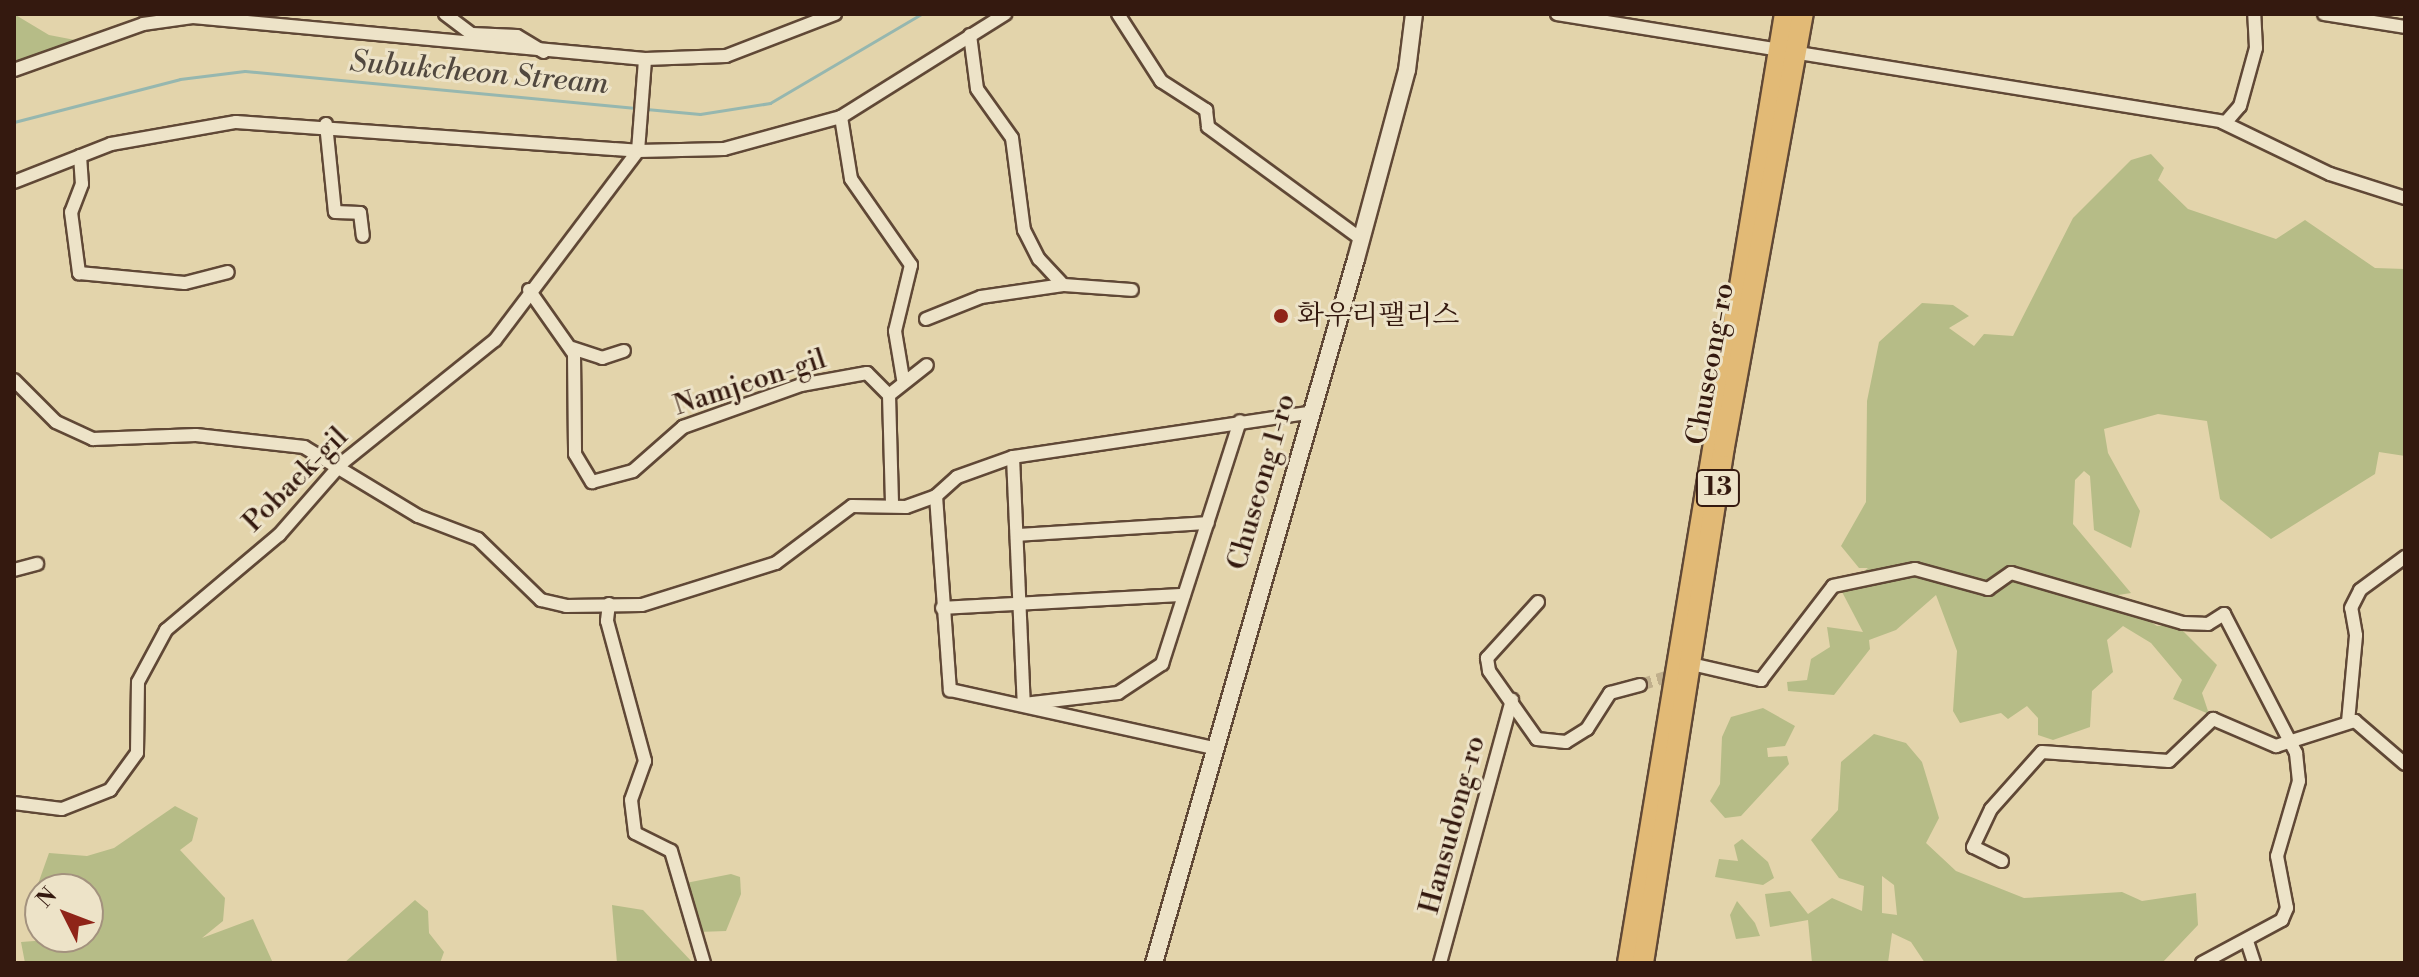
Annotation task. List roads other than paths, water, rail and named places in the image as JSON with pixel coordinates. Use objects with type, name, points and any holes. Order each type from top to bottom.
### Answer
[{"type":"main road","name":"Chuseong-ro","points":[[1643,963],[1788,54],[1785,14]]},
{"type":"main road","name":"Chuseong-ro","points":[[1628,963],[1788,54],[1803,14]]},
{"type":"street","points":[[445,14],[472,34],[517,36],[544,52]]},
{"type":"street","points":[[14,70],[92,39],[193,17],[645,59],[726,56],[835,14]]},
{"type":"street","points":[[14,182],[80,156],[207,126],[326,124],[638,147],[724,149],[841,117],[1005,14]]},
{"type":"street","points":[[1118,14],[1161,81],[1206,110],[1208,127],[1361,239]]},
{"type":"street","name":"Chuseong 1-ro","points":[[1154,963],[1361,239],[1407,70],[1414,14]]},
{"type":"street","points":[[1557,14],[1788,54],[2222,122],[2330,174],[2405,198]]},
{"type":"street","points":[[2222,122],[2240,106],[2256,48],[2254,14]]},
{"type":"street","points":[[2324,14],[2405,27]]},
{"type":"street","points":[[970,35],[977,89],[1012,138],[1024,230],[1063,285]]},
{"type":"street","points":[[638,147],[645,59]]},
{"type":"street","points":[[841,117],[851,179],[911,265],[895,331],[903,379]]},
{"type":"street","points":[[326,124],[335,212],[360,213],[363,236]]},
{"type":"street","name":"Pobaek-gil","points":[[14,803],[62,809],[110,790],[137,753],[138,682],[154,644],[279,535],[337,468],[485,350],[638,147]]},
{"type":"street","points":[[80,156],[82,184],[71,212],[79,273],[185,283],[228,272]]},
{"type":"street","points":[[926,319],[981,297],[1063,285],[1132,290]]},
{"type":"street","points":[[529,290],[572,348],[602,358],[624,351]]},
{"type":"street","name":"Namjeon-gil","points":[[572,348],[575,454],[592,482],[633,471],[675,431],[801,385],[867,373],[889,395]]},
{"type":"street","points":[[892,504],[889,395],[903,379],[927,365]]},
{"type":"street","points":[[14,380],[56,422],[93,439],[196,435],[304,447],[418,516],[478,539],[541,600],[642,605],[776,563],[852,506],[892,504],[906,507],[936,496],[957,477],[1013,457],[1309,413]]},
{"type":"street","points":[[1013,457],[1024,704],[1118,693],[1153,675],[1184,595],[1240,421]]},
{"type":"street","points":[[936,496],[950,690],[1213,748]]},
{"type":"street","points":[[1017,535],[1208,523]]},
{"type":"street","points":[[2348,722],[2356,635],[2351,608],[2360,590],[2405,557]]},
{"type":"street","points":[[14,570],[37,564]]},
{"type":"street","points":[[1700,666],[1761,680],[1833,586],[1915,569],[1988,589],[2011,573],[2183,623],[2208,624],[2224,614],[2289,743],[2299,781],[2277,856],[2287,908],[2282,920],[2202,963]]},
{"type":"street","points":[[942,608],[1184,595]]},
{"type":"street","points":[[1538,602],[1487,658],[1537,739],[1562,743],[1587,729],[1610,693],[1640,685]]},
{"type":"street","points":[[609,604],[607,621],[645,761],[631,800],[635,833],[671,851],[704,963]]},
{"type":"street","name":"Hansudong-ro","points":[[1440,963],[1512,700]]},
{"type":"street","points":[[2002,861],[1973,847],[1997,801],[2042,752],[2169,761],[2213,719],[2276,746],[2348,722]]},
{"type":"street","points":[[2348,722],[2405,764]]},
{"type":"street","points":[[2247,941],[2254,963]]},
{"type":"waterway","name":"Subukcheon Stream","points":[[646,109],[700,114],[770,103],[921,14]]},
{"type":"waterway","name":"Subukcheon Stream","points":[[14,122],[180,79],[245,71],[638,108]]},
{"type":"tunnel","points":[[1640,685],[1679,673]]},
{"type":"place","name":"화우리팰리스","points":[[1281,316]]}]
